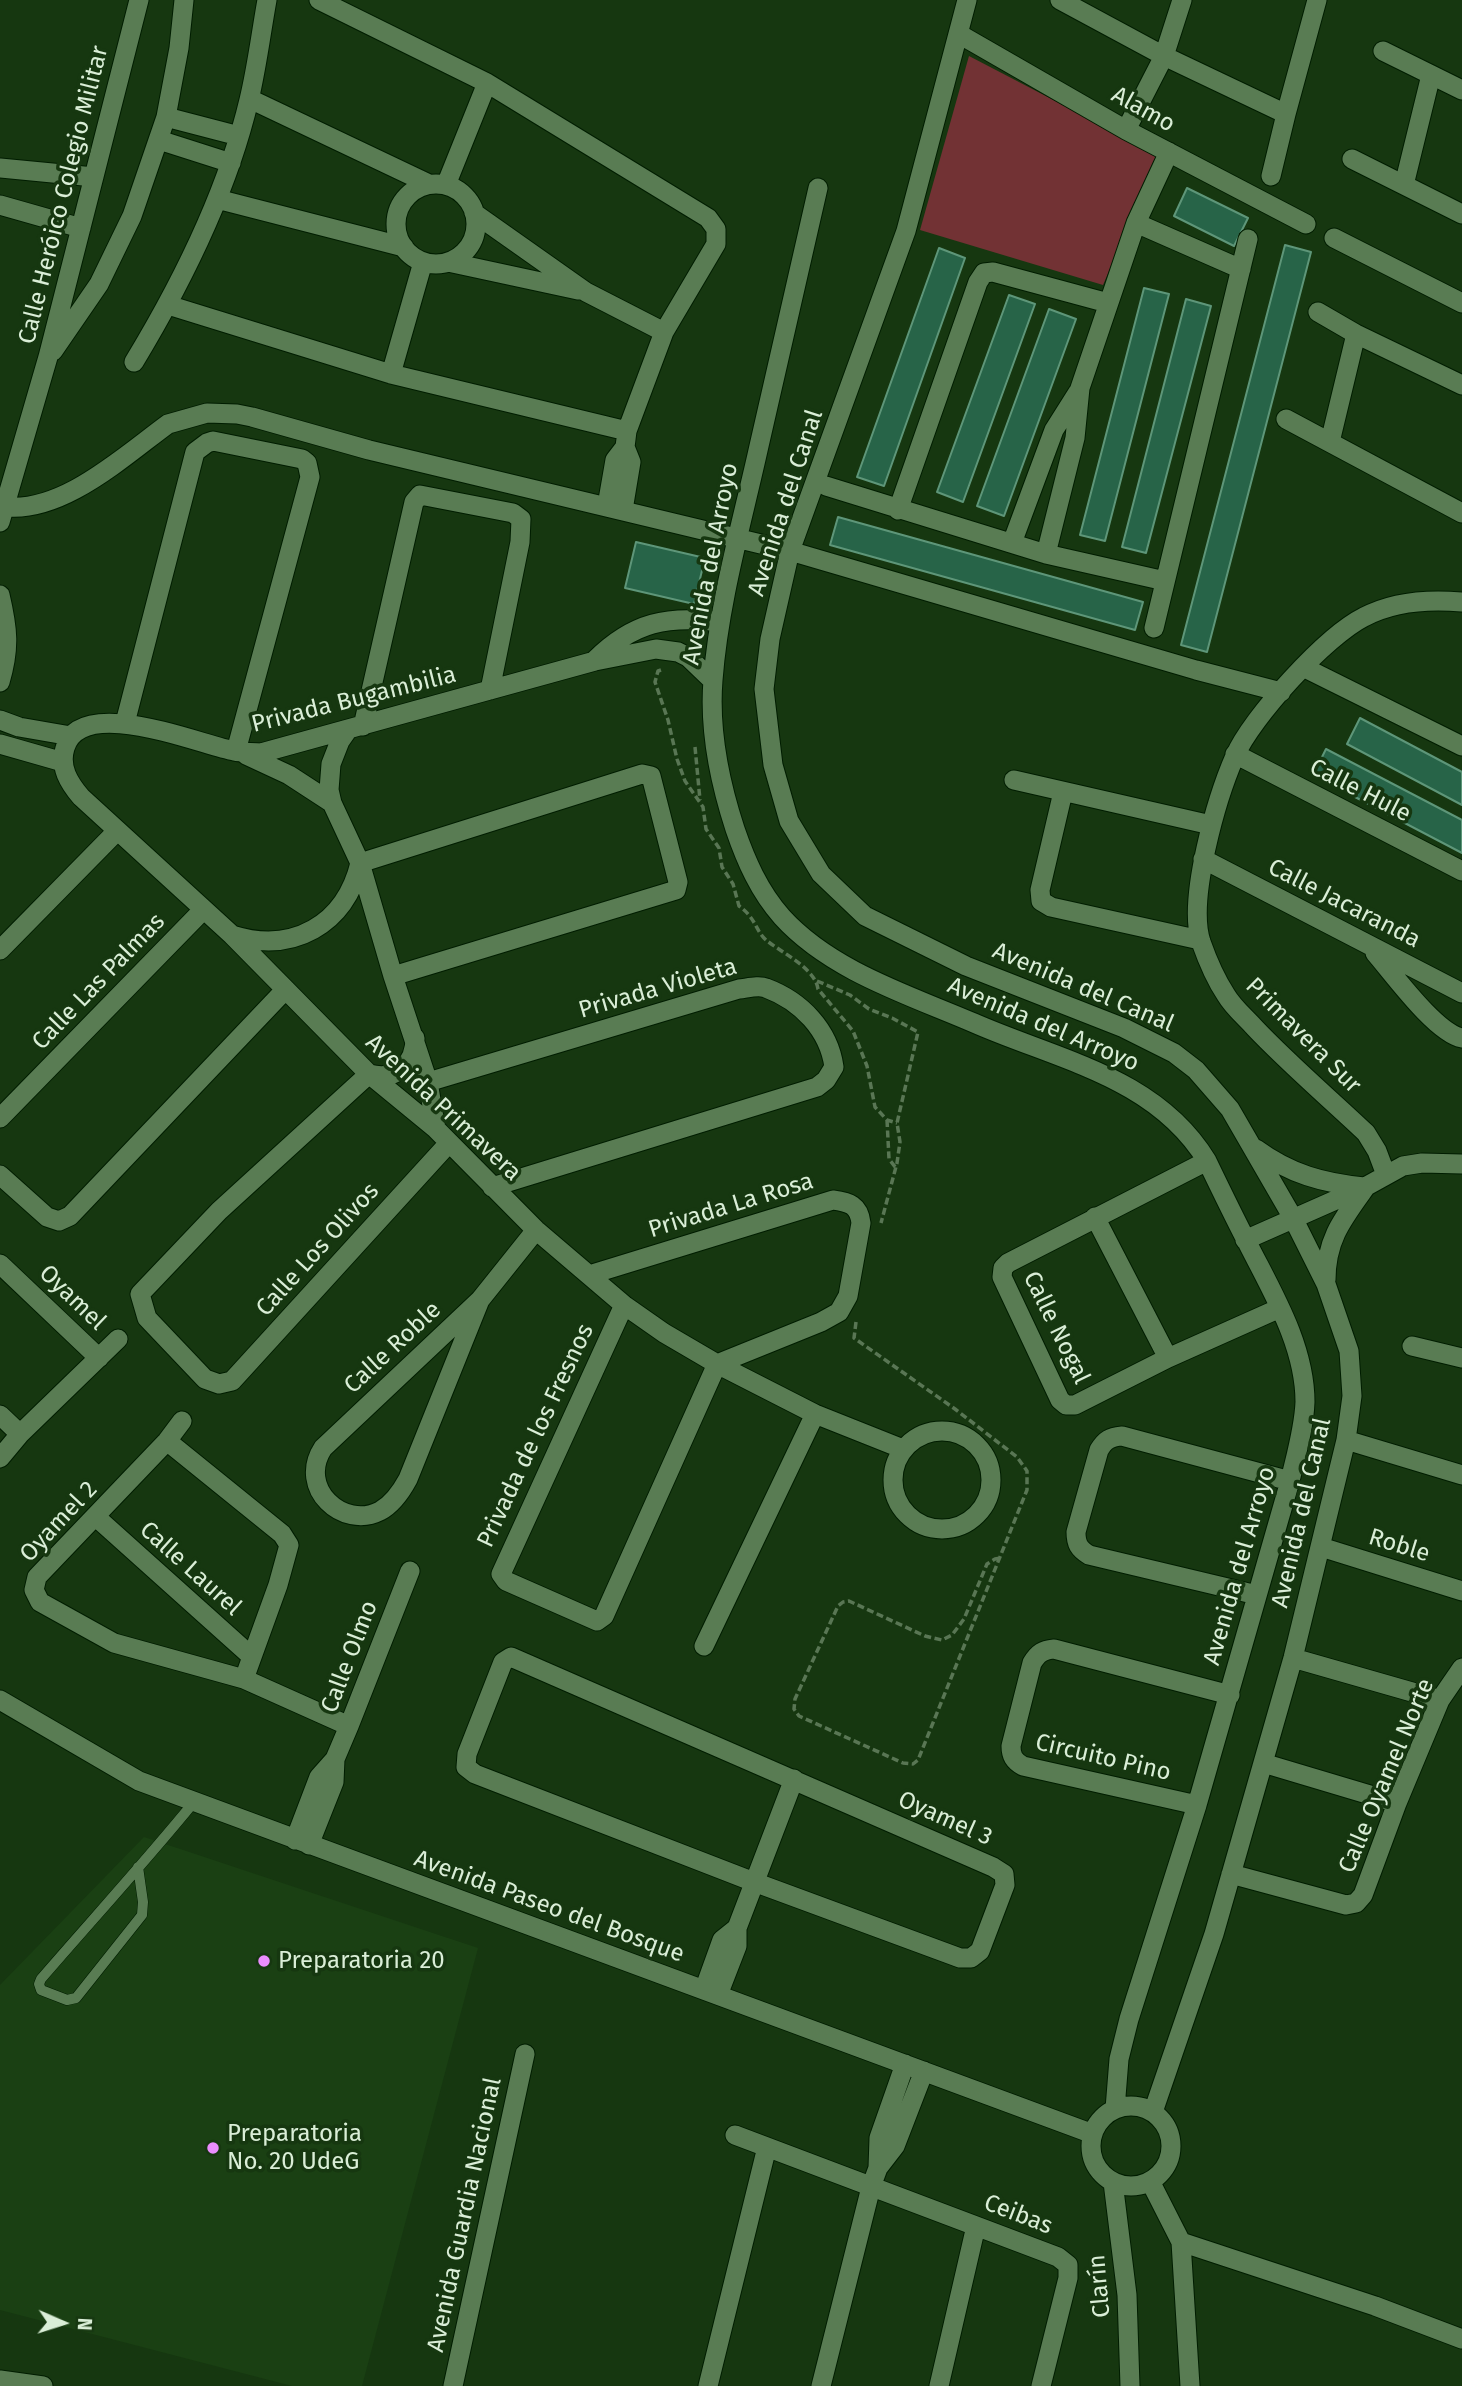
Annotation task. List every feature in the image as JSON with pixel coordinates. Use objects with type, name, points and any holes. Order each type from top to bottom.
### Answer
[{"type":"street","name":"Calle Heróico Colegio Militar","points":[[1,512],[48,357],[139,0]]},
{"type":"street","points":[[48,357],[87,305],[132,216],[166,117],[179,48],[184,0]]},
{"type":"street","points":[[134,362],[168,305],[217,199],[250,99],[267,0]]},
{"type":"street","points":[[319,0],[487,83],[708,218],[716,229],[716,244],[664,332],[626,439],[615,460],[615,508]]},
{"type":"street","name":"Avenida del Canal","points":[[967,0],[906,231],[790,551],[770,639],[764,689],[773,765],[789,821],[821,874],[865,916],[967,966],[1124,1028],[1174,1053],[1212,1086],[1252,1146],[1293,1218],[1326,1284],[1349,1351],[1352,1373],[1346,1440],[1293,1658],[1214,1934],[1153,2112]]},
{"type":"street","points":[[1060,0],[1164,56],[1286,114]]},
{"type":"street","points":[[1126,130],[1164,56],[1182,0]]},
{"type":"street","points":[[1271,176],[1317,0]]},
{"type":"street","name":"Alamo","points":[[959,34],[1126,130],[1306,224]]},
{"type":"street","points":[[1383,51],[1462,90]]},
{"type":"street","points":[[1404,185],[1431,75]]},
{"type":"street","points":[[438,184],[487,83]]},
{"type":"street","points":[[250,99],[464,195],[474,212],[586,292],[664,332]]},
{"type":"street","points":[[166,117],[239,136]]},
{"type":"street","points":[[159,140],[230,163]]},
{"type":"street","points":[[1046,554],[1075,438],[1080,388],[1136,223],[1169,152]]},
{"type":"street","points":[[1352,159],[1462,214]]},
{"type":"street","points":[[0,169],[94,177]]},
{"type":"street","points":[[438,184],[414,190],[402,201],[396,216],[397,233],[412,256],[431,263],[448,262],[586,292]]},
{"type":"street","name":"Avenida del Arroyo","points":[[818,188],[720,622],[712,681],[719,762],[732,818],[752,873],[767,899],[785,920],[827,953],[871,979],[989,1030],[1123,1082],[1174,1118],[1194,1140],[1207,1161],[1280,1308],[1298,1357],[1305,1403],[1290,1481],[1230,1695],[1129,2019],[1119,2059],[1115,2109]]},
{"type":"street","points":[[217,199],[404,247]]},
{"type":"street","points":[[0,205],[81,229]]},
{"type":"street","points":[[448,262],[461,254],[471,243],[475,228],[474,212]]},
{"type":"street","points":[[1136,223],[1241,269]]},
{"type":"street","points":[[1154,628],[1248,239]]},
{"type":"street","points":[[1334,239],[1462,303]]},
{"type":"street","points":[[391,374],[423,261]]},
{"type":"street","points":[[898,510],[978,282],[984,273],[993,272],[1108,303]]},
{"type":"street","points":[[168,305],[391,374],[626,439]]},
{"type":"street","points":[[1318,312],[1356,334],[1462,385]]},
{"type":"street","points":[[1330,442],[1356,334]]},
{"type":"street","points":[[1012,543],[1054,430],[1080,388]]},
{"type":"street","points":[[1,512],[59,497],[85,484],[168,424],[194,415],[222,412],[252,417],[369,450],[790,551],[1196,670],[1281,692]]},
{"type":"street","points":[[1286,419],[1462,513]]},
{"type":"street","points":[[125,723],[195,453],[206,443],[213,441],[302,459],[307,463],[310,477],[236,751],[289,775],[332,803]]},
{"type":"street","points":[[827,486],[1046,554],[1165,581]]},
{"type":"street","points":[[442,1136],[415,1038],[393,976],[360,863],[332,803],[329,790],[331,764],[340,741],[355,729],[414,502],[420,495],[513,513],[521,519],[520,542],[490,690]]},
{"type":"street","points":[[0,595],[8,649],[0,682]]},
{"type":"street","name":"Primavera Sur","points":[[1386,1175],[1377,1151],[1366,1133],[1268,1041],[1226,996],[1200,940],[1198,905],[1203,859],[1211,825],[1235,754],[1254,725],[1303,667],[1347,627],[1378,610],[1430,600],[1462,602]]},
{"type":"street","name":"Privada Bugambilia","points":[[595,661],[620,639],[650,624],[683,618],[720,622]]},
{"type":"street","name":"Privada Bugambilia","points":[[71,736],[93,724],[125,723],[236,751],[261,753],[595,661],[656,649],[667,649],[688,657],[712,681]]},
{"type":"street","points":[[1303,667],[1462,746]]},
{"type":"street","points":[[0,720],[19,727],[71,736],[64,750],[63,762],[0,744]]},
{"type":"street","name":"Calle Hule","points":[[1235,754],[1462,871]]},
{"type":"street","name":"Avenida Primavera","points":[[63,762],[68,780],[74,788],[117,831],[232,935],[369,1074],[442,1136],[536,1230],[624,1305],[664,1333],[717,1364],[816,1414],[903,1449]]},
{"type":"street","points":[[360,863],[642,774],[647,774],[653,780],[678,881],[676,890],[393,976]]},
{"type":"street","points":[[1014,780],[1211,825]]},
{"type":"street","points":[[1063,792],[1040,890],[1041,901],[1051,907],[1200,940]]},
{"type":"street","points":[[0,950],[117,831]]},
{"type":"street","name":"Calle Jacaranda","points":[[1203,859],[1462,993]]},
{"type":"street","points":[[232,935],[259,942],[273,942],[294,938],[313,930],[325,922],[344,901],[351,890],[360,863]]},
{"type":"street","name":"Calle Las Palmas","points":[[0,1118],[203,910]]},
{"type":"street","points":[[1367,944],[1439,1027],[1462,1038]]},
{"type":"street","name":"Privada Violeta","points":[[428,1082],[739,989],[764,987],[803,1009],[821,1030],[832,1049],[834,1067],[826,1080],[817,1087],[492,1188]]},
{"type":"street","points":[[0,1175],[47,1217],[59,1221],[70,1216],[285,990]]},
{"type":"street","points":[[369,1074],[387,1076],[403,1069],[413,1055],[415,1038]]},
{"type":"street","name":"Calle Los Olivos","points":[[369,1074],[219,1211],[140,1294],[147,1318],[205,1379],[219,1384],[232,1381],[442,1136]]},
{"type":"street","points":[[1252,1146],[1277,1163],[1304,1176],[1365,1187]]},
{"type":"street","name":"Calle Nogal","points":[[1207,1161],[1095,1217],[1003,1268],[1002,1277],[1060,1400],[1066,1405],[1075,1405],[1168,1358],[1280,1308]]},
{"type":"street","points":[[1245,1240],[1365,1187],[1403,1166],[1422,1163],[1462,1164]]},
{"type":"street","points":[[1326,1284],[1326,1264],[1333,1235],[1365,1187]]},
{"type":"street","name":"Privada La Rosa","points":[[589,1275],[833,1200],[853,1205],[860,1213],[862,1223],[848,1296],[839,1312],[821,1322],[717,1364]]},
{"type":"street","points":[[1095,1217],[1168,1358]]},
{"type":"street","name":"Calle Roble","points":[[480,1300],[399,1496],[386,1508],[369,1515],[349,1513],[333,1506],[320,1493],[314,1477],[317,1457],[323,1448],[480,1300],[536,1230]]},
{"type":"street","name":"Oyamel","points":[[0,1264],[99,1358],[20,1434],[0,1458]]},
{"type":"street","name":"Privada de los Fresnos","points":[[624,1305],[502,1570],[502,1578],[506,1581],[593,1620],[601,1620],[717,1364]]},
{"type":"street","points":[[99,1358],[118,1339]]},
{"type":"street","points":[[1412,1346],[1462,1357]]},
{"type":"street","points":[[704,1646],[816,1414]]},
{"type":"street","points":[[0,1415],[20,1434]]},
{"type":"street","name":"Oyamel 2","points":[[182,1421],[167,1441],[37,1577],[34,1590],[40,1602],[114,1643],[244,1679],[349,1726]]},
{"type":"street","points":[[935,1431],[947,1431],[970,1439],[979,1447],[990,1469],[989,1494],[984,1505],[967,1523],[955,1527],[931,1528],[919,1524],[901,1507],[893,1484],[897,1460],[903,1449],[923,1434],[935,1431]]},
{"type":"street","points":[[1257,1595],[1081,1551],[1076,1542],[1076,1532],[1099,1450],[1104,1441],[1122,1436],[1290,1481]]},
{"type":"street","points":[[1346,1440],[1462,1475]]},
{"type":"street","points":[[167,1441],[282,1534],[289,1545],[278,1585],[244,1679]]},
{"type":"street","name":"Calle Laurel","points":[[96,1517],[251,1656]]},
{"type":"street","name":"Roble","points":[[1321,1547],[1462,1591]]},
{"type":"street","name":"Calle Olmo","points":[[302,1842],[334,1783],[335,1759],[410,1572]]},
{"type":"street","name":"Circuito Pino","points":[[1197,1805],[1023,1766],[1016,1762],[1011,1754],[1011,1746],[1032,1663],[1037,1654],[1054,1649],[1230,1695]]},
{"type":"street","name":"Oyamel 3","points":[[511,1657],[993,1867],[1004,1874],[1005,1885],[980,1951],[971,1958],[960,1958],[754,1882],[475,1774],[466,1767],[467,1754],[503,1662],[511,1657]]},
{"type":"street","points":[[1293,1658],[1440,1700]]},
{"type":"street","name":"Calle Oyamel Norte","points":[[1231,1874],[1346,1905],[1356,1903],[1363,1895],[1397,1803],[1440,1700],[1462,1668]]},
{"type":"street","name":"Avenida Paseo del Bosque","points":[[0,1700],[139,1781],[1093,2134]]},
{"type":"street","points":[[1263,1763],[1397,1803]]},
{"type":"street","points":[[711,1992],[737,1946],[737,1928],[794,1779]]},
{"type":"street","name":"Avenida Guardia Nacional","points":[[453,2386],[525,2054]]},
{"type":"street","points":[[878,2168],[879,2138],[905,2064]]},
{"type":"street","points":[[821,2386],[871,2186],[878,2168],[895,2146],[924,2071]]},
{"type":"street","points":[[1134,2106],[1153,2112],[1164,2124],[1170,2139],[1170,2156],[1163,2171],[1150,2182],[1132,2186],[1113,2182],[1102,2174],[1094,2162],[1093,2134],[1102,2118],[1115,2109],[1134,2106]]},
{"type":"street","name":"Ceibas","points":[[735,2135],[1058,2257],[1068,2264],[1068,2278],[1041,2386]]},
{"type":"street","points":[[708,2386],[767,2147]]},
{"type":"street","name":"Clarín","points":[[1113,2182],[1127,2295],[1130,2386]]},
{"type":"street","points":[[1150,2182],[1181,2242],[1190,2386]]},
{"type":"street","points":[[939,2386],[976,2226]]},
{"type":"street","points":[[1181,2242],[1375,2306],[1462,2339]]},
{"type":"street","points":[[0,2380],[43,2386]]},
{"type":"lane","points":[[138,1867],[143,1907],[142,1915],[134,1926],[76,1998],[67,2000],[41,1990],[41,1979],[194,1802]]},
{"type":"path","points":[[665,668],[658,671],[655,682],[685,782],[703,807],[706,829],[719,848],[722,867],[733,884],[739,906],[751,914],[764,938],[791,956],[817,981],[850,995],[869,1009],[918,1032],[897,1123],[900,1142],[896,1168],[881,1225]]},
{"type":"path","points":[[694,739],[699,800]]},
{"type":"path","points":[[817,981],[818,989],[853,1031],[867,1066],[875,1107],[887,1121],[897,1123]]},
{"type":"path","points":[[887,1121],[888,1159],[896,1168]]},
{"type":"path","points":[[859,1312],[854,1338],[956,1409],[1017,1457],[1027,1471],[1027,1490],[1001,1558],[918,1760],[913,1764],[903,1763],[799,1716],[793,1710],[795,1699],[842,1602],[849,1601],[925,1636],[942,1640],[952,1635],[964,1619],[987,1564],[1001,1558]]},
{"type":"shaded area","points":[[969,56],[1159,155],[1103,285],[920,230]]},
{"type":"shaded area","name":"Preparatoria No. 20 UdeG","points":[[144,1837],[478,1948],[362,2386],[292,2386],[0,2310],[0,1985]]},
{"type":"building","points":[[1187,188],[1248,218],[1234,246],[1174,216]]},
{"type":"building","points":[[1285,245],[1311,252],[1207,652],[1181,645]]},
{"type":"building","points":[[939,248],[965,258],[884,486],[857,477]]},
{"type":"building","points":[[1144,288],[1169,294],[1105,541],[1080,535]]},
{"type":"building","points":[[1009,295],[1035,304],[963,502],[937,492]]},
{"type":"building","points":[[1186,299],[1211,306],[1146,553],[1122,547]]},
{"type":"building","points":[[1049,309],[1076,319],[1004,516],[977,506]]},
{"type":"building","points":[[838,517],[1143,602],[1135,630],[830,545]]},
{"type":"building","points":[[636,542],[705,558],[694,604],[625,588]]},
{"type":"building","points":[[1360,718],[1462,772],[1462,805],[1347,744]]},
{"type":"building","points":[[1326,749],[1462,820],[1462,853],[1313,775]]},
{"type":"place","name":"Preparatoria 20","points":[[264,1961]]},
{"type":"place","name":"Preparatoria No. 20 UdeG","points":[[213,2148]]}]
